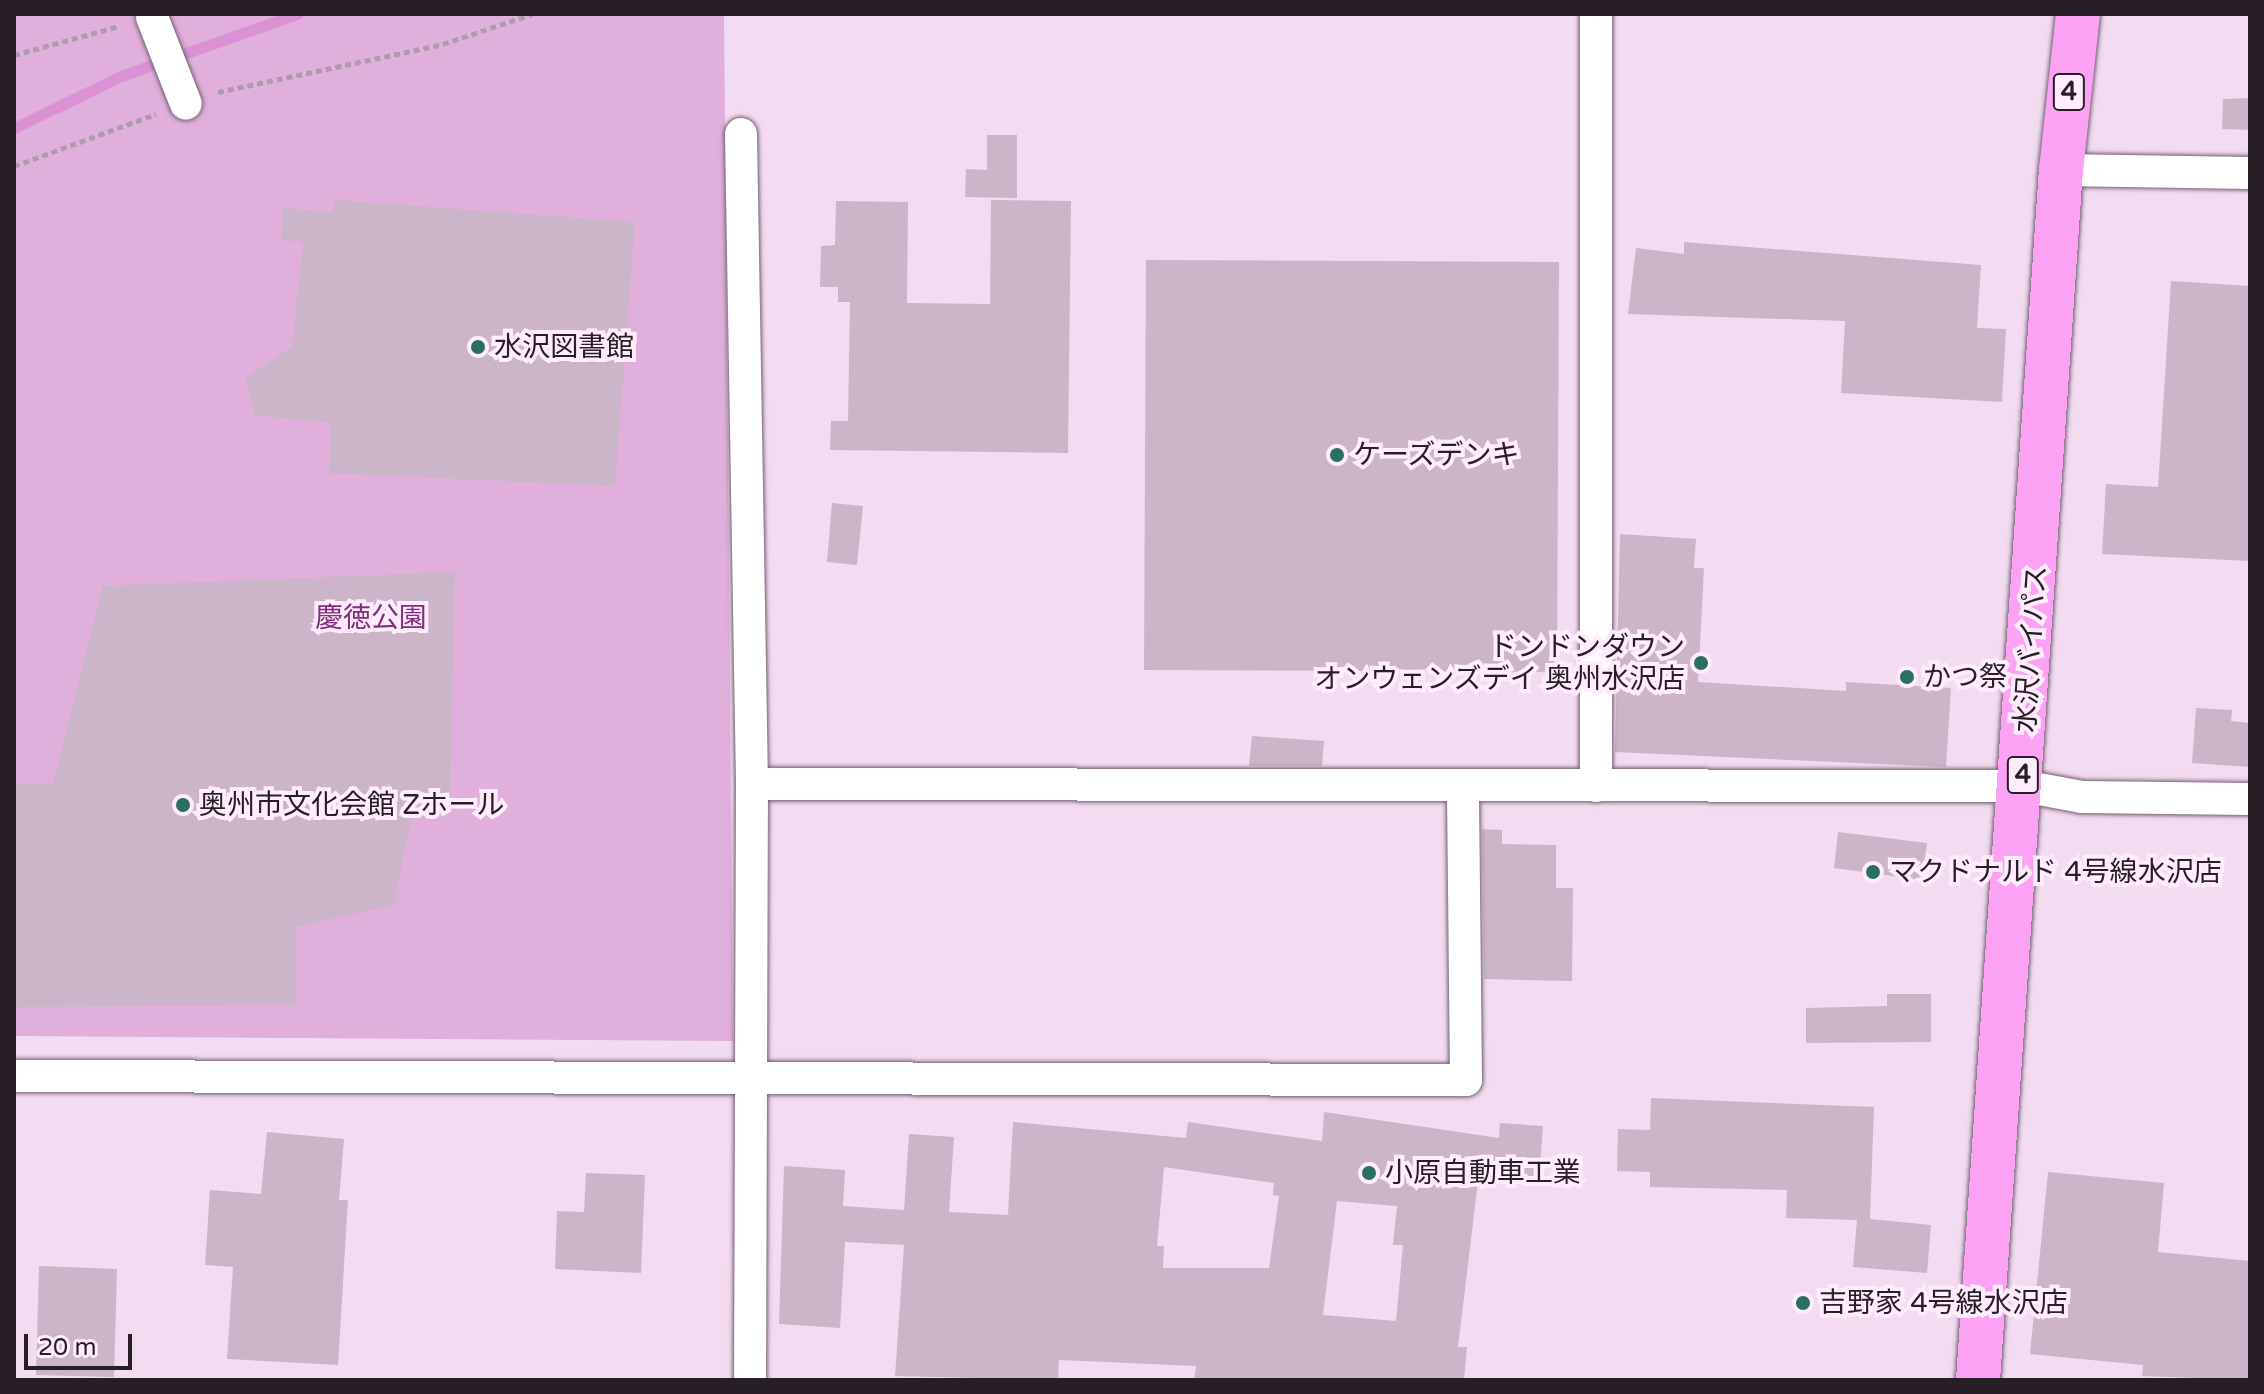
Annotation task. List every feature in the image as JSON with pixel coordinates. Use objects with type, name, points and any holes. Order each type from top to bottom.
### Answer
[{"type":"highway","name":"水沢バイパス","points":[[1978,1380],[2023,786],[2061,170],[2078,14]]},
{"type":"street","points":[[1596,14],[1596,786]]},
{"type":"street","points":[[154,25],[180,94]]},
{"type":"street","points":[[741,134],[752,784],[750,1380]]},
{"type":"street","points":[[2061,170],[2250,173]]},
{"type":"street","points":[[752,784],[1463,788],[2023,786],[2082,797],[2250,799]]},
{"type":"street","points":[[14,1076],[750,1081],[1466,1080],[1463,788]]},
{"type":"path","points":[[14,166],[180,94],[443,44],[532,14]]},
{"type":"path","points":[[14,55],[154,25]]},
{"type":"green space","name":"慶徳公園","points":[[14,14],[724,14],[733,1041],[14,1036]]},
{"type":"building","points":[[2250,98],[2250,130],[2222,129],[2223,99]]},
{"type":"building","points":[[987,135],[1017,135],[1017,198],[965,197],[966,169],[987,170]]},
{"type":"building","name":"水沢図書館","points":[[334,200],[635,222],[615,486],[329,473],[331,423],[255,415],[246,378],[292,346],[303,242],[281,240],[283,208],[333,212]]},
{"type":"building","points":[[991,200],[1071,201],[1068,453],[830,450],[831,421],[848,421],[850,302],[838,302],[838,287],[820,287],[821,246],[835,245],[836,201],[908,202],[907,303],[990,304]]},
{"type":"building","points":[[1684,242],[1981,265],[1977,328],[2006,329],[2002,402],[1841,393],[1845,321],[1628,314],[1636,248],[1684,254]]},
{"type":"building","points":[[1146,260],[1559,262],[1557,672],[1144,670]]},
{"type":"building","points":[[2171,281],[2250,286],[2250,561],[2102,554],[2106,484],[2158,487]]},
{"type":"building","points":[[832,503],[863,506],[857,565],[827,562]]},
{"type":"building","points":[[1620,534],[1696,539],[1694,568],[1704,568],[1698,682],[1846,691],[1846,682],[1951,688],[1946,767],[1615,752]]},
{"type":"building","points":[[455,572],[450,811],[415,798],[394,905],[295,927],[297,1005],[14,1007],[14,783],[53,783],[103,586]]},
{"type":"building","points":[[2196,708],[2232,710],[2231,721],[2250,723],[2250,767],[2192,763]]},
{"type":"building","points":[[1252,736],[1324,741],[1322,766],[1249,766]]},
{"type":"building","points":[[1482,829],[1502,830],[1502,844],[1556,845],[1556,888],[1573,888],[1572,981],[1484,979]]},
{"type":"building","points":[[1838,832],[1927,843],[1922,880],[1834,868]]},
{"type":"building","points":[[1887,994],[1931,994],[1931,1042],[1806,1043],[1806,1008],[1887,1006]]},
{"type":"building","points":[[1651,1098],[1874,1107],[1870,1219],[1931,1225],[1927,1273],[1853,1267],[1857,1220],[1786,1218],[1787,1190],[1650,1187],[1650,1172],[1617,1171],[1618,1129],[1650,1130]]},
{"type":"building","points":[[1324,1112],[1499,1138],[1500,1123],[1543,1126],[1539,1178],[1479,1173],[1458,1347],[1467,1347],[1464,1380],[1194,1380],[1196,1366],[1059,1360],[1058,1380],[895,1376],[904,1245],[845,1242],[840,1328],[779,1324],[784,1166],[845,1170],[843,1206],[904,1210],[909,1134],[954,1137],[949,1212],[1008,1215],[1013,1122],[1186,1138],[1188,1122],[1322,1141]],"holes":[[[1164,1167],[1274,1183],[1273,1195],[1279,1196],[1269,1268],[1163,1268],[1164,1246],[1157,1246]],[[1337,1201],[1397,1206],[1393,1245],[1403,1245],[1396,1321],[1323,1315]]]},
{"type":"building","points":[[267,1132],[344,1139],[339,1200],[348,1200],[338,1365],[227,1359],[233,1267],[205,1265],[210,1190],[261,1194]]},
{"type":"building","points":[[2048,1172],[2164,1183],[2158,1252],[2250,1261],[2250,1380],[2142,1376],[2143,1365],[2030,1354]]},
{"type":"building","points":[[586,1173],[645,1175],[641,1273],[555,1269],[557,1211],[584,1212]]},
{"type":"building","points":[[39,1266],[117,1269],[114,1377],[36,1375]]},
{"type":"waterway","points":[[14,128],[121,76],[297,14]]},
{"type":"place","name":"水沢図書館","points":[[478,347]]},
{"type":"place","name":"ケーズデンキ","points":[[1337,455]]},
{"type":"place","name":"ドンドンダウン オンウェンズデイ 奥州水沢店","points":[[1701,663]]},
{"type":"place","name":"かつ祭","points":[[1907,677]]},
{"type":"place","name":"奥州市文化会館 Zホール","points":[[183,805]]},
{"type":"place","name":"マクドナルド 4号線水沢店","points":[[1873,872]]},
{"type":"place","name":"小原自動車工業","points":[[1369,1173]]},
{"type":"place","name":"吉野家 4号線水沢店","points":[[1803,1303]]}]
